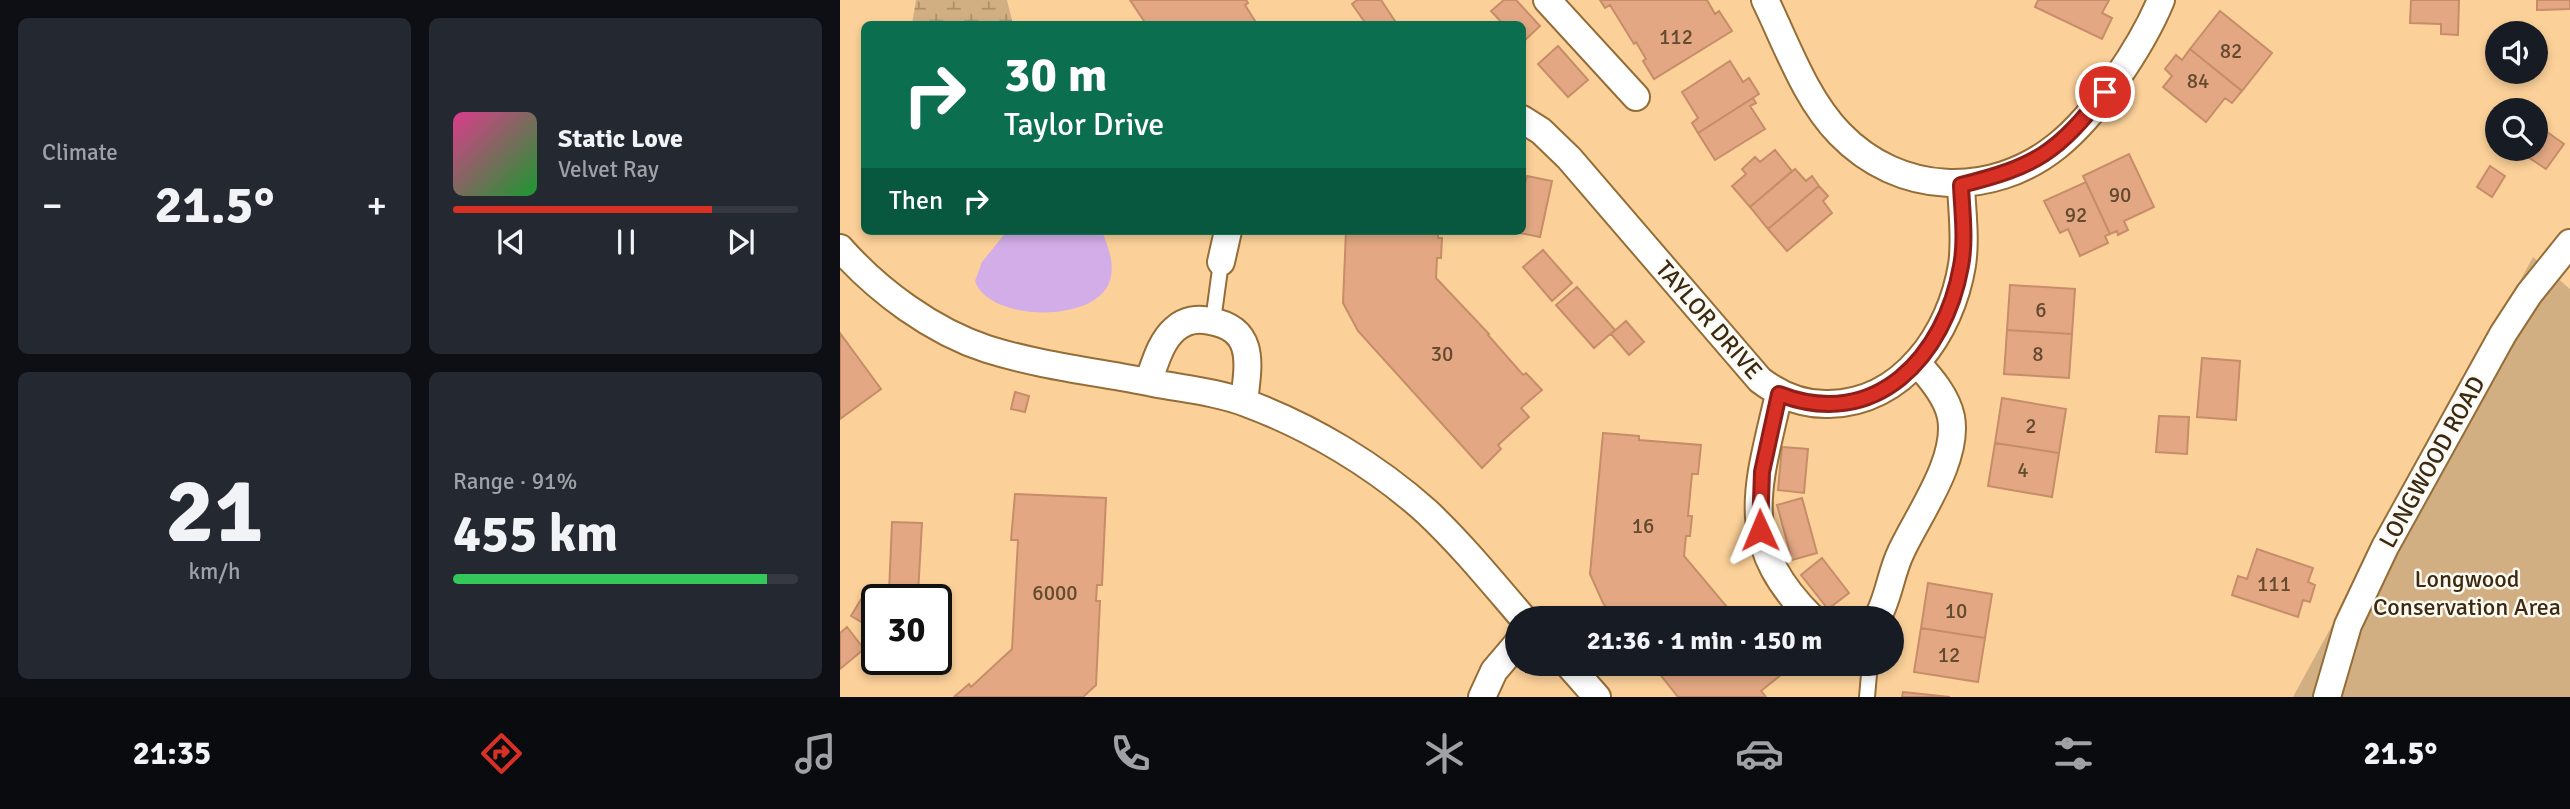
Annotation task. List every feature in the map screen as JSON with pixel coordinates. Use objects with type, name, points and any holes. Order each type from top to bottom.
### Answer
[{"type":"street","points":[[1547,0],[1636,97]]},
{"type":"street","points":[[1765,0],[1807,86],[1821,111],[1840,134],[1858,150],[1894,172],[1913,178],[1961,185],[1991,178],[2026,164],[2048,153],[2070,135],[2130,58],[2161,0]]},
{"type":"street","name":"TAYLOR DRIVE","points":[[1526,122],[1541,131],[1569,158],[1760,380],[1779,394],[1814,404],[1849,403],[1883,391],[1917,363],[1946,315],[1959,278],[1963,234],[1961,185]]},
{"type":"street","points":[[1221,262],[1227,235]]},
{"type":"street","name":"LONGWOOD ROAD","points":[[2327,697],[2348,625],[2385,547],[2503,334],[2529,294],[2570,243]]},
{"type":"street","points":[[840,248],[894,298],[970,342],[1022,358],[1244,402],[1329,443],[1390,483],[1446,531],[1512,606]]},
{"type":"street","points":[[1148,382],[1162,346],[1176,327],[1195,320],[1213,321],[1235,330],[1246,348],[1248,369],[1244,402]]},
{"type":"street","points":[[1881,606],[1896,561],[1940,475],[1952,433],[1952,419],[1946,403],[1936,385],[1917,363]]},
{"type":"street","points":[[1779,394],[1762,472],[1760,530],[1766,554],[1776,574],[1801,606]]},
{"type":"street","points":[[1482,697],[1494,671],[1505,658]]},
{"type":"street","points":[[1578,676],[1597,697]]},
{"type":"lane","points":[[1213,321],[1221,262]]},
{"type":"lane","points":[[1867,697],[1869,676]]},
{"type":"green space","points":[[916,0],[1007,0],[1012,21],[912,21]]},
{"type":"green space","name":"Longwood Conservation Area","points":[[2533,257],[2570,289],[2570,697],[2293,697]]},
{"type":"shaded area","points":[[1004,235],[1103,235],[1109,250],[1111,276],[1099,296],[1083,306],[1063,311],[1019,310],[999,304],[984,294],[975,281],[982,262]]},
{"type":"building","points":[[1130,0],[1246,0],[1248,3],[1245,5],[1255,21],[1144,21]]},
{"type":"building","points":[[1357,0],[1381,0],[1395,21],[1364,21],[1352,4]]},
{"type":"building","points":[[1504,0],[1516,0],[1540,26],[1526,39],[1526,21],[1500,21],[1491,11]]},
{"type":"building","points":[[1600,0],[1707,0],[1715,14],[1719,11],[1732,31],[1654,79],[1636,42],[1634,44],[1610,5],[1605,8]]},
{"type":"building","points":[[2038,0],[2109,0],[2102,13],[2112,18],[2102,39],[2035,7]]},
{"type":"building","points":[[2411,0],[2459,0],[2458,35],[2441,34],[2441,24],[2410,23]]},
{"type":"building","points":[[2537,0],[2570,0],[2570,9],[2537,10]]},
{"type":"building","points":[[2220,11],[2272,53],[2242,91],[2190,49]]},
{"type":"building","points":[[1558,46],[1588,80],[1568,97],[1538,64]]},
{"type":"building","points":[[2190,49],[2242,91],[2232,103],[2225,98],[2206,122],[2163,87],[2172,76],[2165,69],[2176,55],[2182,60]]},
{"type":"building","points":[[1730,61],[1743,82],[1749,78],[1759,94],[1698,133],[1692,123],[1698,118],[1682,92]]},
{"type":"building","points":[[1753,98],[1756,103],[1750,106],[1765,129],[1715,160],[1698,133]]},
{"type":"building","points":[[2548,133],[2564,144],[2546,169],[2534,161],[2548,161]]},
{"type":"building","points":[[1775,150],[1792,171],[1750,207],[1732,186],[1746,174],[1742,169],[1755,157],[1760,162]]},
{"type":"building","points":[[2129,154],[2154,207],[2124,221],[2128,230],[2118,235],[2117,231],[2110,234],[2083,176]]},
{"type":"building","points":[[2490,166],[2505,176],[2492,197],[2477,187]]},
{"type":"building","points":[[1795,169],[1806,181],[1812,176],[1819,186],[1768,229],[1750,207]]},
{"type":"building","points":[[1527,176],[1552,181],[1540,237],[1526,234]]},
{"type":"building","points":[[2086,182],[2110,234],[2105,236],[2108,243],[2080,256],[2068,229],[2060,233],[2044,201]]},
{"type":"building","points":[[1819,186],[1828,196],[1823,201],[1832,213],[1787,251],[1768,229]]},
{"type":"building","points":[[1346,235],[1438,235],[1438,238],[1442,238],[1436,278],[1523,375],[1526,373],[1542,390],[1521,408],[1529,417],[1498,445],[1501,449],[1482,468],[1358,331],[1343,303]]},
{"type":"building","points":[[1543,250],[1572,283],[1552,301],[1523,267]]},
{"type":"building","points":[[2010,285],[2075,289],[2072,334],[2007,330]]},
{"type":"building","points":[[1577,287],[1615,330],[1594,348],[1556,305]]},
{"type":"building","points":[[1626,321],[1644,342],[1629,355],[1611,334]]},
{"type":"building","points":[[2007,330],[2072,334],[2069,378],[2004,374]]},
{"type":"building","points":[[840,333],[881,389],[840,419]]},
{"type":"building","points":[[2202,358],[2240,361],[2236,420],[2197,417]]},
{"type":"building","points":[[1015,392],[1029,396],[1025,412],[1011,409]]},
{"type":"building","points":[[2002,398],[2066,409],[2059,453],[1995,443]]},
{"type":"building","points":[[2159,416],[2189,417],[2187,454],[2156,452]]},
{"type":"building","points":[[1603,433],[1639,436],[1639,440],[1701,445],[1698,474],[1692,474],[1688,516],[1692,516],[1684,556],[1726,606],[1605,606],[1590,574]]},
{"type":"building","points":[[1995,443],[2059,453],[2052,497],[1988,486]]},
{"type":"building","points":[[1782,447],[1808,449],[1804,493],[1778,490]]},
{"type":"building","points":[[1015,494],[1106,498],[1102,585],[1097,585],[1096,601],[1100,601],[1096,685],[1083,697],[954,697],[969,684],[971,687],[1012,649],[1018,540],[1011,540]]},
{"type":"building","points":[[1802,498],[1817,553],[1792,560],[1777,505]]},
{"type":"building","points":[[892,522],[922,523],[919,584],[889,584]]},
{"type":"building","points":[[2257,549],[2313,568],[2308,582],[2315,585],[2310,602],[2303,600],[2298,617],[2232,595],[2238,576],[2247,579]]},
{"type":"building","points":[[1822,558],[1849,593],[1832,606],[1826,606],[1801,575]]},
{"type":"building","points":[[1928,583],[1992,594],[1985,638],[1921,628]]},
{"type":"building","points":[[861,599],[861,622],[851,616]]},
{"type":"building","points":[[847,627],[861,645],[861,652],[840,669],[840,633]]},
{"type":"building","points":[[1921,628],[1985,638],[1978,682],[1914,672]]},
{"type":"building","points":[[1661,676],[1780,676],[1761,691],[1766,697],[1678,697]]},
{"type":"building","points":[[1903,692],[1950,697],[1902,697]]},
{"type":"route","points":[[1760,530],[1759,493],[1779,394],[1814,404],[1849,403],[1883,391],[1903,377],[1933,341],[1955,291],[1962,264],[1961,185],[2006,173],[2048,153],[2070,135],[2105,92]]}]
